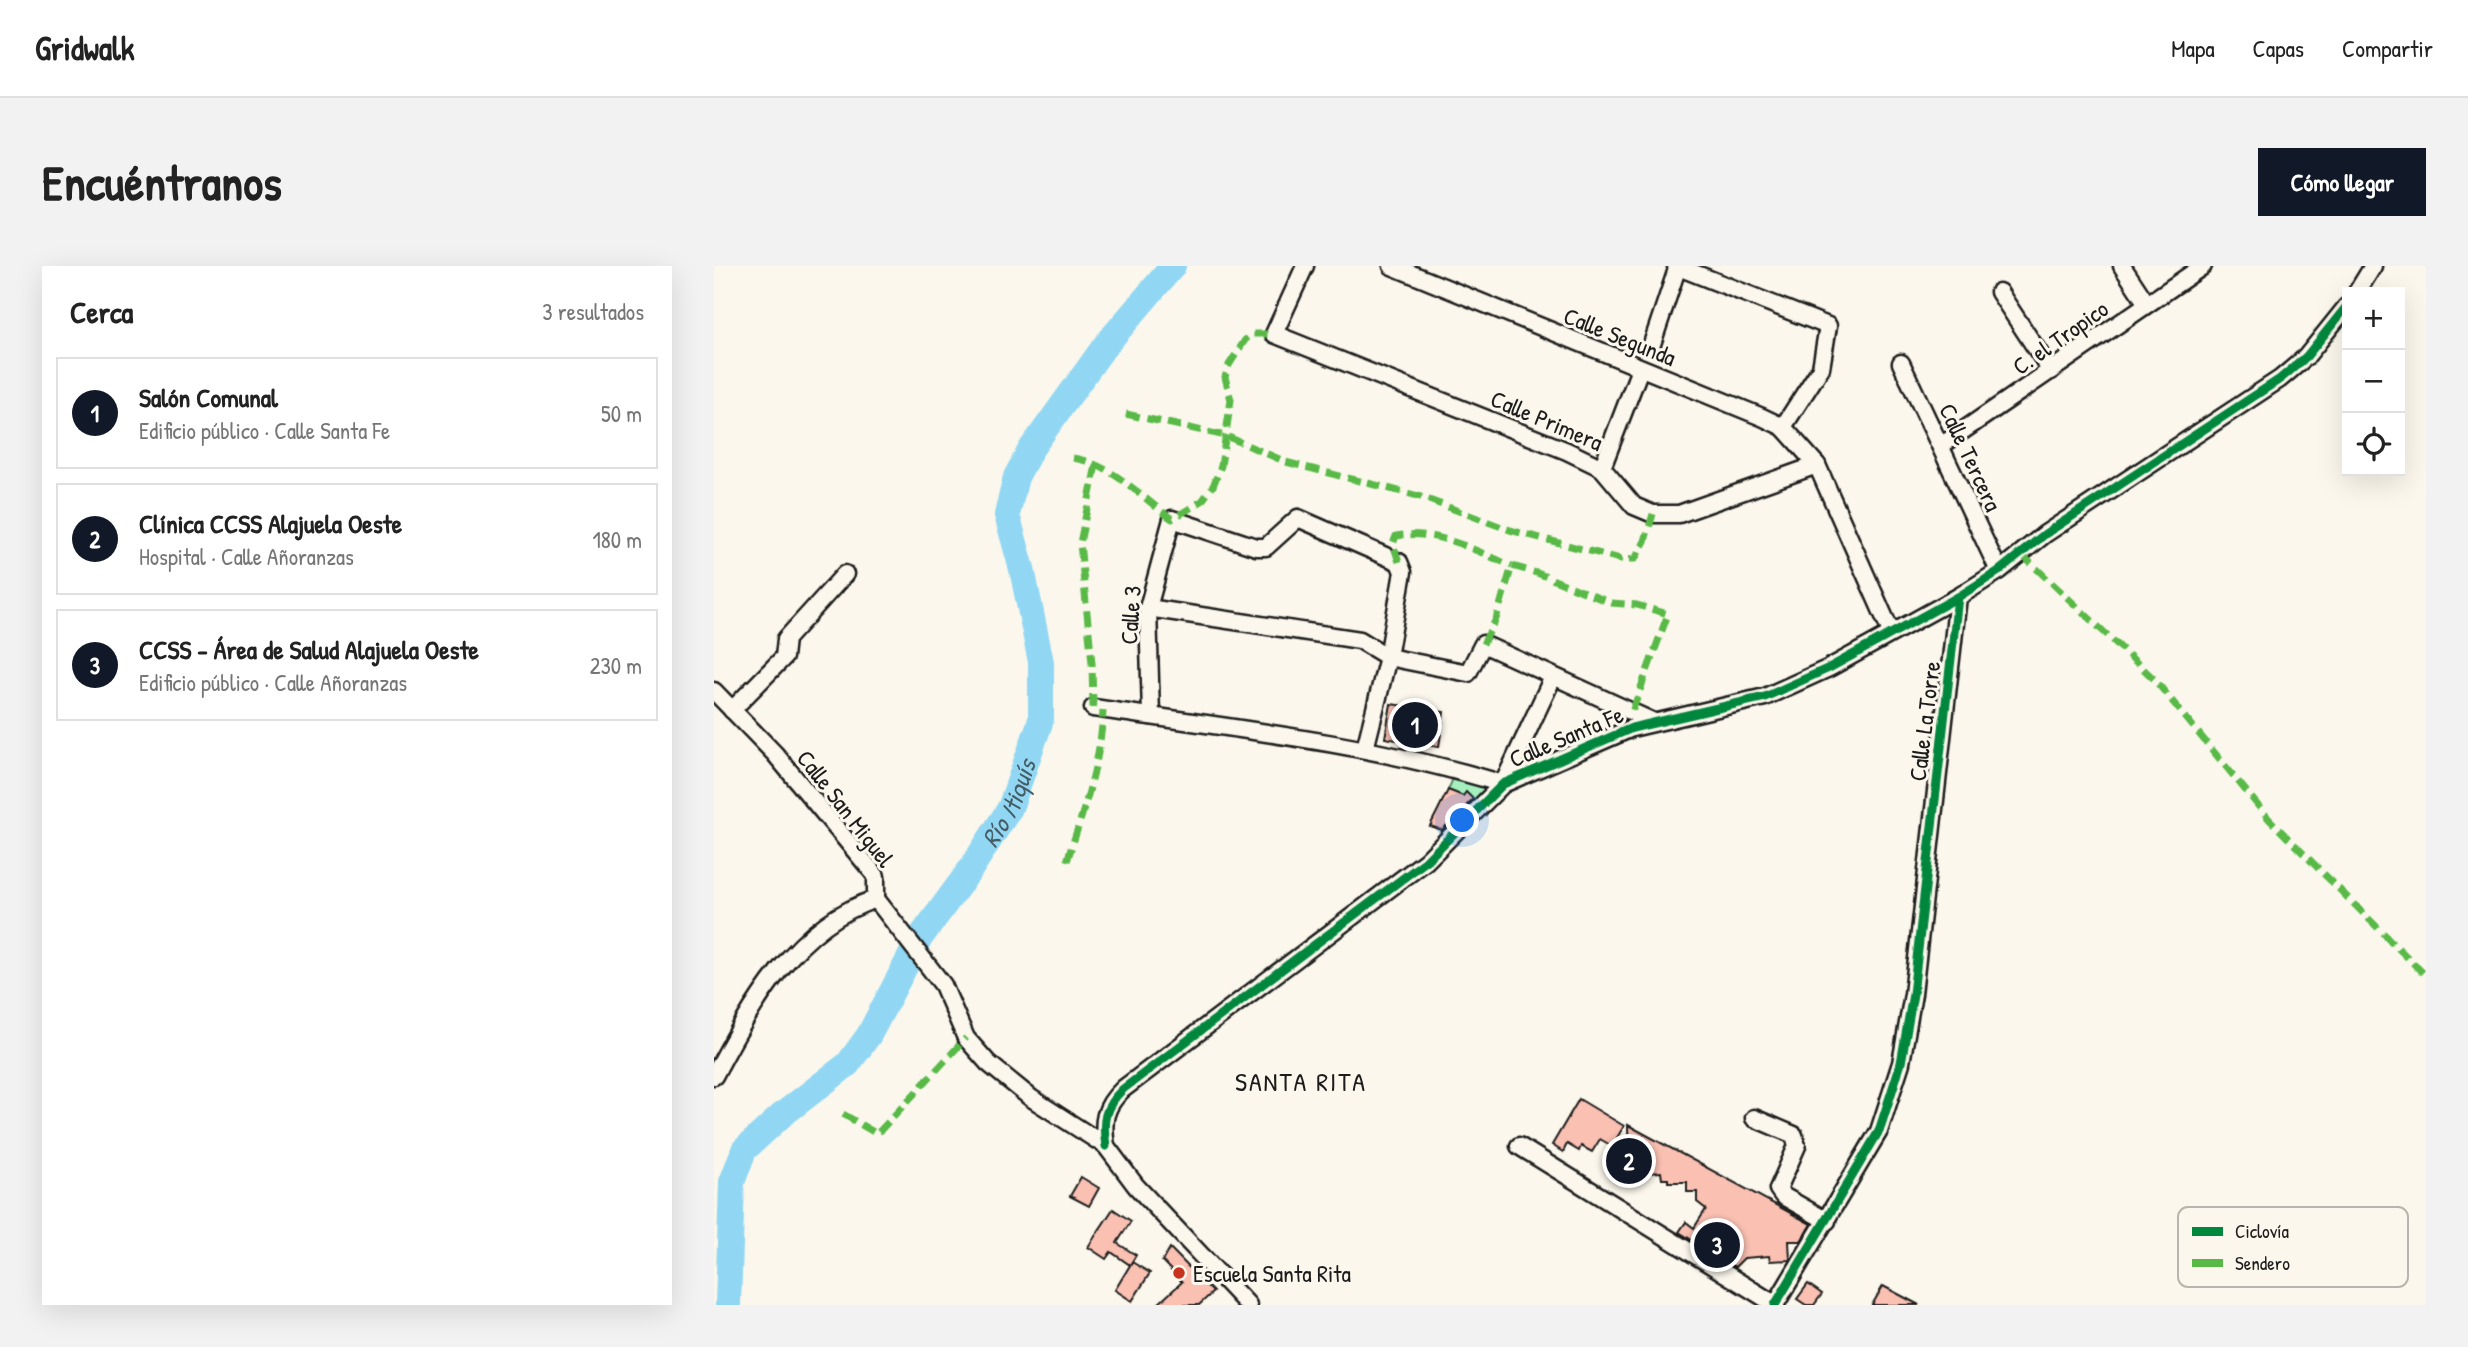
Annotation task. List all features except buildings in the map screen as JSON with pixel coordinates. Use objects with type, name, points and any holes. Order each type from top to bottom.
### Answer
[{"type":"street","name":"Calle Primera","points":[[1305,266],[1274,334],[1567,451],[1602,468],[1634,506],[1653,514],[1679,514],[1817,465]]},
{"type":"street","name":"Calle Segunda","points":[[1392,266],[1783,427],[1817,465]]},
{"type":"street","points":[[1652,344],[1678,266],[1828,326],[1821,368],[1783,427]]},
{"type":"street","points":[[2122,266],[2147,304]]},
{"type":"street","name":"C. el Tropico","points":[[1942,445],[2203,266]]},
{"type":"street","points":[[2360,287],[2373,266]]},
{"type":"street","points":[[1999,292],[2052,371]]},
{"type":"street","points":[[1958,597],[1999,571],[2045,534],[2280,379],[2306,357],[2342,312]]},
{"type":"street","name":"Calle Tercera","points":[[1901,363],[1942,445],[1999,571]]},
{"type":"street","points":[[1602,468],[1640,369]]},
{"type":"street","points":[[1817,465],[1891,632]]},
{"type":"street","name":"Calle 3","points":[[1151,716],[1148,608],[1172,519],[1256,547],[1266,547],[1298,518],[1399,562],[1403,572],[1388,657]]},
{"type":"street","points":[[732,710],[784,657],[786,639],[845,575]]},
{"type":"street","name":"Calle Santa Fe","points":[[1106,1146],[1104,1115],[1107,1106],[1123,1089],[1426,861],[1503,784],[1611,736],[1654,722],[1765,697],[1829,668],[1958,597]]},
{"type":"street","name":"Calle La Torre","points":[[1775,1305],[1879,1131],[1900,1063],[1913,995],[1958,597]]},
{"type":"street","points":[[1148,608],[1360,640],[1388,657],[1468,673],[1483,644],[1654,722]]},
{"type":"street","points":[[1364,749],[1388,657]]},
{"type":"street","points":[[1093,708],[1364,749],[1422,760],[1503,784],[1553,677]]},
{"type":"street","name":"Calle San Miguel","points":[[714,691],[775,754],[876,876],[876,899],[855,906],[813,932],[790,956],[734,1038],[714,1076]]},
{"type":"street","points":[[876,899],[890,920],[931,967],[943,985],[966,1038],[988,1063],[1031,1098],[1106,1146],[1136,1186],[1248,1305]]},
{"type":"street","points":[[1754,1118],[1794,1135],[1797,1146],[1779,1189],[1783,1196],[1827,1221]]},
{"type":"street","points":[[1520,1146],[1775,1305]]},
{"type":"green space","points":[[1454,776],[1486,789],[1475,801],[1466,793],[1463,796],[1448,790]]},
{"type":"waterway","name":"Río Itiquís","points":[[728,1305],[732,1182],[744,1150],[782,1115],[848,1064],[869,1035],[920,938],[970,870],[1010,808],[1041,720],[1041,662],[1022,569],[1007,515],[1016,477],[1031,449],[1104,347],[1173,266]]},
{"type":"marked path","points":[[1073,458],[1101,467],[1126,482],[1172,519],[1202,501],[1213,486],[1221,466],[1231,400],[1225,377],[1229,365],[1245,340],[1253,334],[1274,334]]},
{"type":"marked path","points":[[1126,414],[1226,436],[1286,462],[1418,496],[1510,530],[1620,559],[1635,559],[1645,541],[1653,514]]},
{"type":"marked path","points":[[1093,708],[1092,663],[1080,543],[1096,465]]},
{"type":"marked path","points":[[1399,562],[1393,544],[1396,536],[1426,535],[1455,542],[1512,566]]},
{"type":"marked path","points":[[2021,554],[2154,679],[2269,819],[2426,976]]},
{"type":"marked path","points":[[1483,644],[1496,619],[1512,566],[1537,573],[1611,603],[1637,605],[1668,614],[1632,712]]},
{"type":"marked path","points":[[1067,861],[1095,768],[1103,710]]},
{"type":"marked path","points":[[843,1114],[877,1134],[966,1038]]},
{"type":"cycle path","points":[[1775,1305],[1879,1131],[1901,1063],[1913,994],[1958,597],[1999,571],[2045,534],[2280,379],[2306,357],[2342,312]]},
{"type":"cycle path","points":[[1106,1146],[1104,1129],[1108,1108],[1123,1089],[1426,861],[1503,784],[1632,728],[1765,697],[1829,668],[1958,597]]},
{"type":"place","name":"Salón Comunal","points":[[1415,725]]},
{"type":"place","name":"Clínica CCSS Alajuela Oeste","points":[[1629,1161]]},
{"type":"place","name":"CCSS - Área de Salud Alajuela Oeste","points":[[1717,1245]]},
{"type":"place","name":"Escuela Santa Rita","points":[[1179,1273]]},
{"type":"district","name":"SANTA RITA","points":[[1301,1081]]}]
